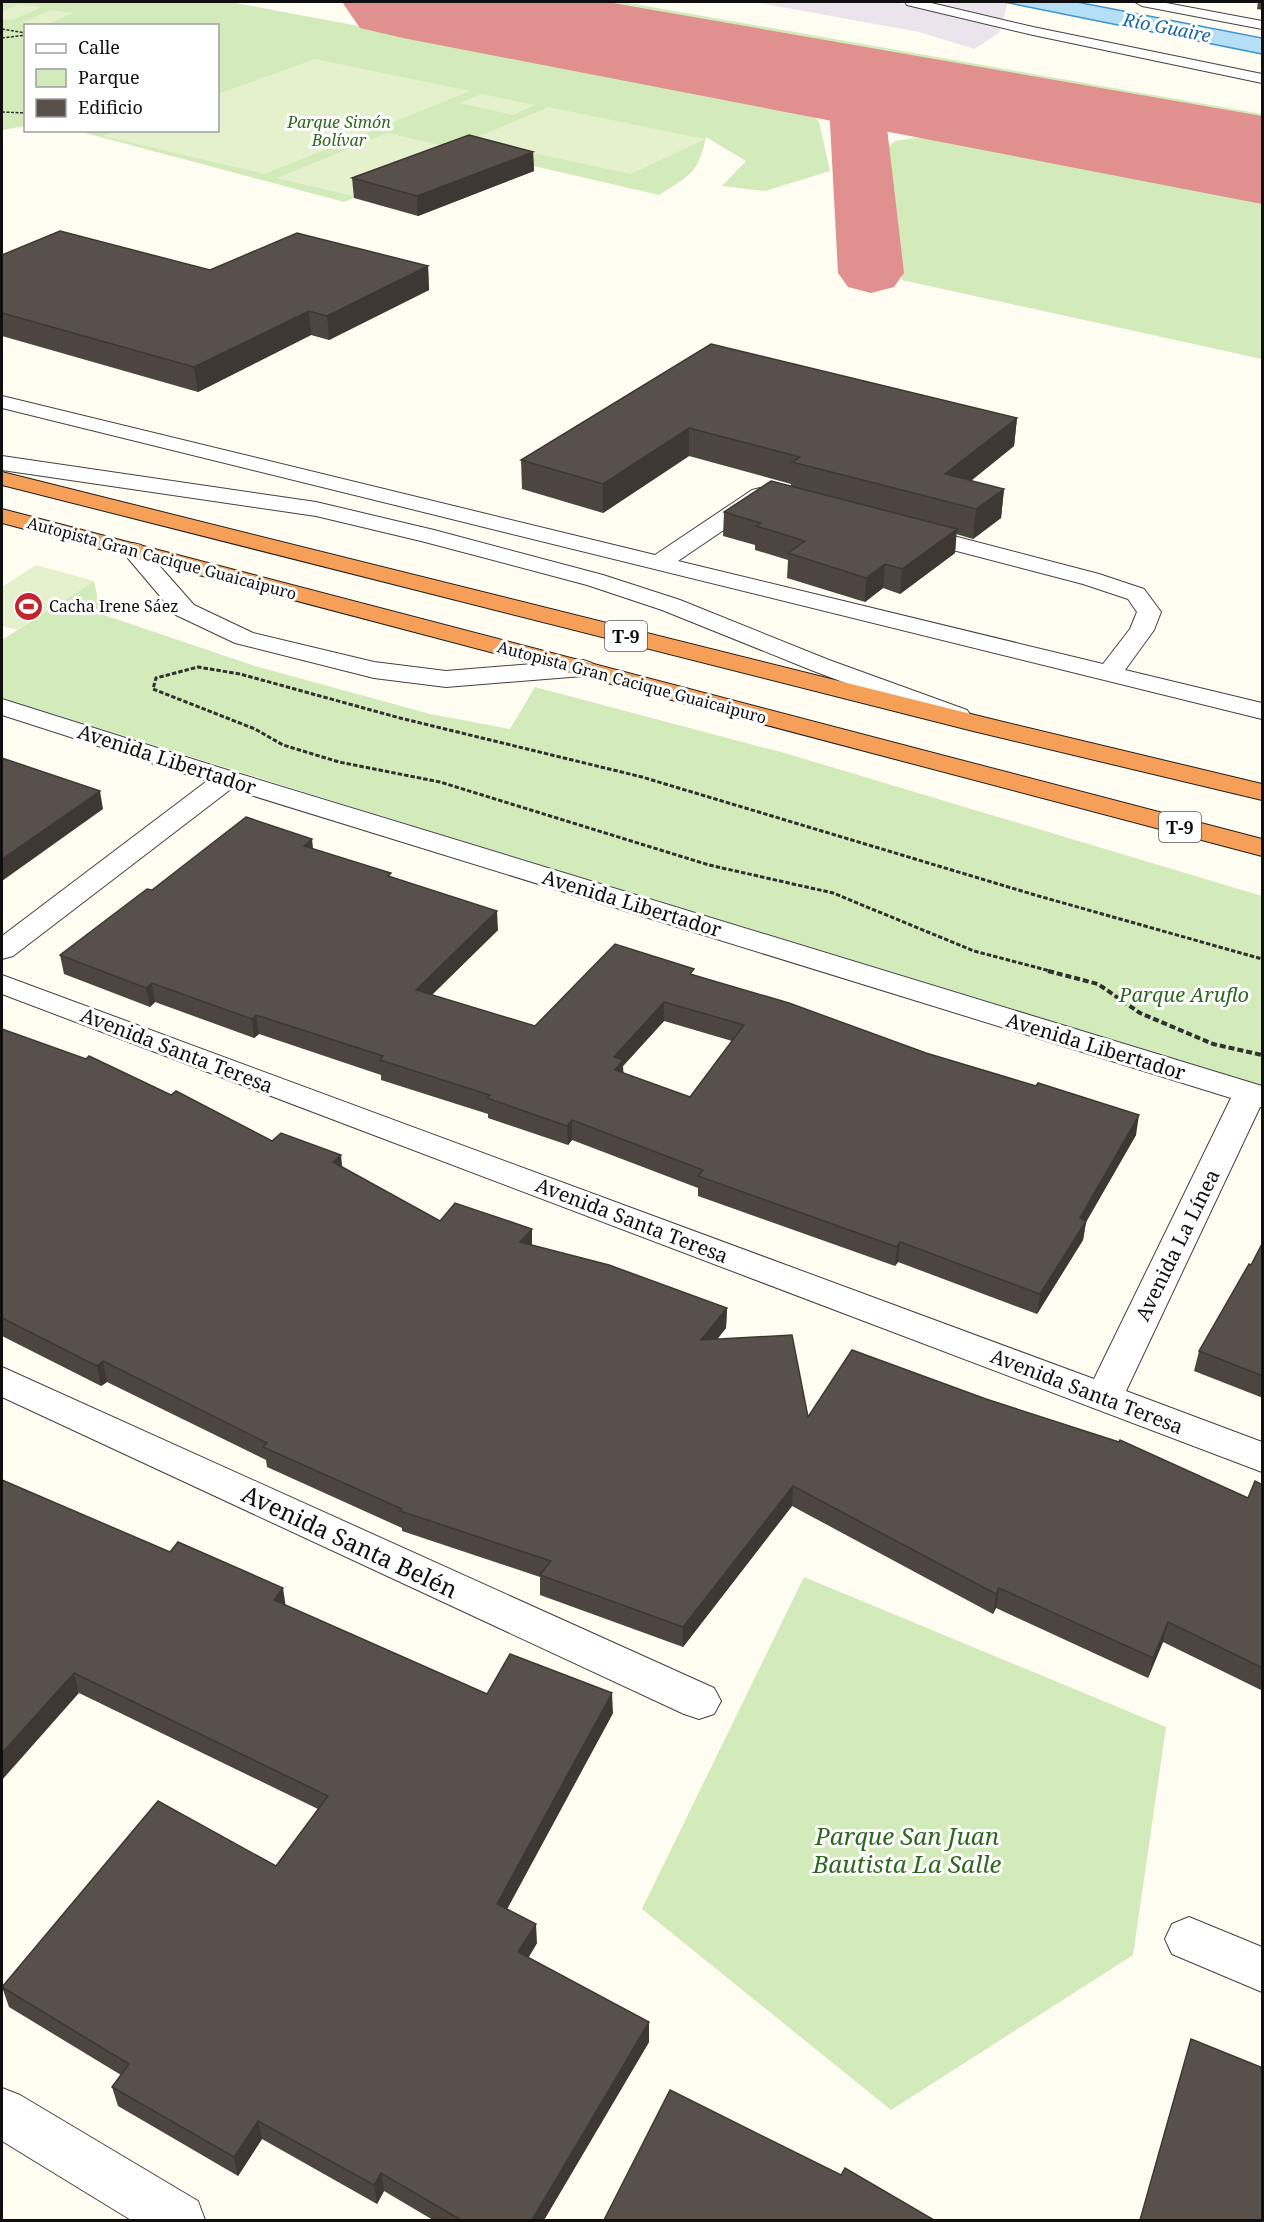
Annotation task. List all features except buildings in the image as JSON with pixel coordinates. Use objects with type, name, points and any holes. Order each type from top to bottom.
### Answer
[{"type":"highway","name":"Autopista Gran Cacique Guaicaipuro","points":[[2,479],[982,725],[1263,792]]},
{"type":"highway","name":"Autopista Gran Cacique Guaicaipuro","points":[[2,516],[1263,848]]},
{"type":"highway","points":[[1097,806],[1263,865]]},
{"type":"street","points":[[912,2],[1033,31],[1263,79]]},
{"type":"street","points":[[1142,2],[1263,25]]},
{"type":"street","points":[[1175,2],[1263,18]]},
{"type":"street","points":[[2,402],[1263,711]]},
{"type":"street","points":[[2,463],[316,509],[596,580],[671,605],[820,665],[982,725]]},
{"type":"street","points":[[657,564],[763,493],[786,499]]},
{"type":"street","points":[[888,526],[1091,579],[1136,594],[1149,612],[1142,630],[1109,673]]},
{"type":"street","points":[[133,550],[184,610],[244,638],[374,670],[446,678],[584,668]]},
{"type":"street","name":"Avenida Libertador","points":[[2,707],[1256,1095]]},
{"type":"street","points":[[2,950],[227,778]]},
{"type":"street","name":"Avenida Santa Teresa","points":[[2,984],[1263,1457]]},
{"type":"street","name":"Avenida La Línea","points":[[1104,1397],[1256,1095]]},
{"type":"street","name":"Avenida Santa Belén","points":[[2,1381],[699,1701]]},
{"type":"street","points":[[1189,1939],[1263,1970]]},
{"type":"street","points":[[2,2113],[179,2220]]},
{"type":"path","points":[[2,29],[24,34]]},
{"type":"path","points":[[2,38],[24,34]]},
{"type":"path","points":[[2,112],[24,113]]},
{"type":"path","points":[[1263,959],[1035,896],[825,830],[642,777],[389,715],[240,674],[198,667],[156,678],[153,689],[255,729],[283,744],[339,762],[440,782],[709,865],[833,893],[974,951],[1098,984],[1151,1017],[1213,1044],[1263,1055]]},
{"type":"shaded area","points":[[754,2],[894,2],[918,7],[965,2],[1008,2],[999,33],[974,49],[919,32]]},
{"type":"green space","name":"Parque Simón Bolívar","points":[[2,2],[230,2],[797,108],[813,115],[819,122],[830,171],[765,191],[722,186],[746,161],[706,137],[696,166],[685,178],[659,195],[469,151],[344,202],[82,132],[219,132],[219,24],[24,24],[24,126],[2,130]]},
{"type":"green space","points":[[514,2],[623,2],[1262,114],[1262,136]]},
{"type":"green space","points":[[18,4],[42,7],[12,20],[2,19],[2,12]]},
{"type":"green space","points":[[50,10],[73,13],[48,24],[20,24]]},
{"type":"green space","name":"Parque Simón Bolívar","points":[[315,59],[470,91],[265,174],[103,136],[114,132],[219,132],[219,94]]},
{"type":"green space","points":[[482,94],[535,105],[513,115],[459,103]]},
{"type":"green space","points":[[548,107],[705,139],[631,174],[471,140]]},
{"type":"green space","points":[[387,133],[462,150],[353,196],[277,178]]},
{"type":"green space","points":[[935,135],[1262,197],[1262,359],[902,280],[887,148],[895,141]]},
{"type":"green space","name":"Cacha Irene Sáez","points":[[36,565],[94,581],[18,630],[2,626],[2,587]]},
{"type":"green space","name":"Parque Aruflo","points":[[94,581],[101,614],[255,666],[430,714],[510,729],[535,687],[788,754],[1262,896],[1262,1096],[757,933],[2,698],[2,640]]},
{"type":"green space","name":"Parque San Juan Bautista La Salle","points":[[804,1577],[1166,1727],[1133,1955],[891,2110],[642,1909]]},
{"type":"water","name":"Río Guaire","points":[[1004,2],[1077,2],[1262,38],[1262,54]]},
{"type":"taxiway","points":[[855,85],[871,273]]},
{"type":"runway","points":[[403,2],[1262,160]]},
{"type":"place","name":"Cacha Irene Sáez","points":[[28,606]]}]
